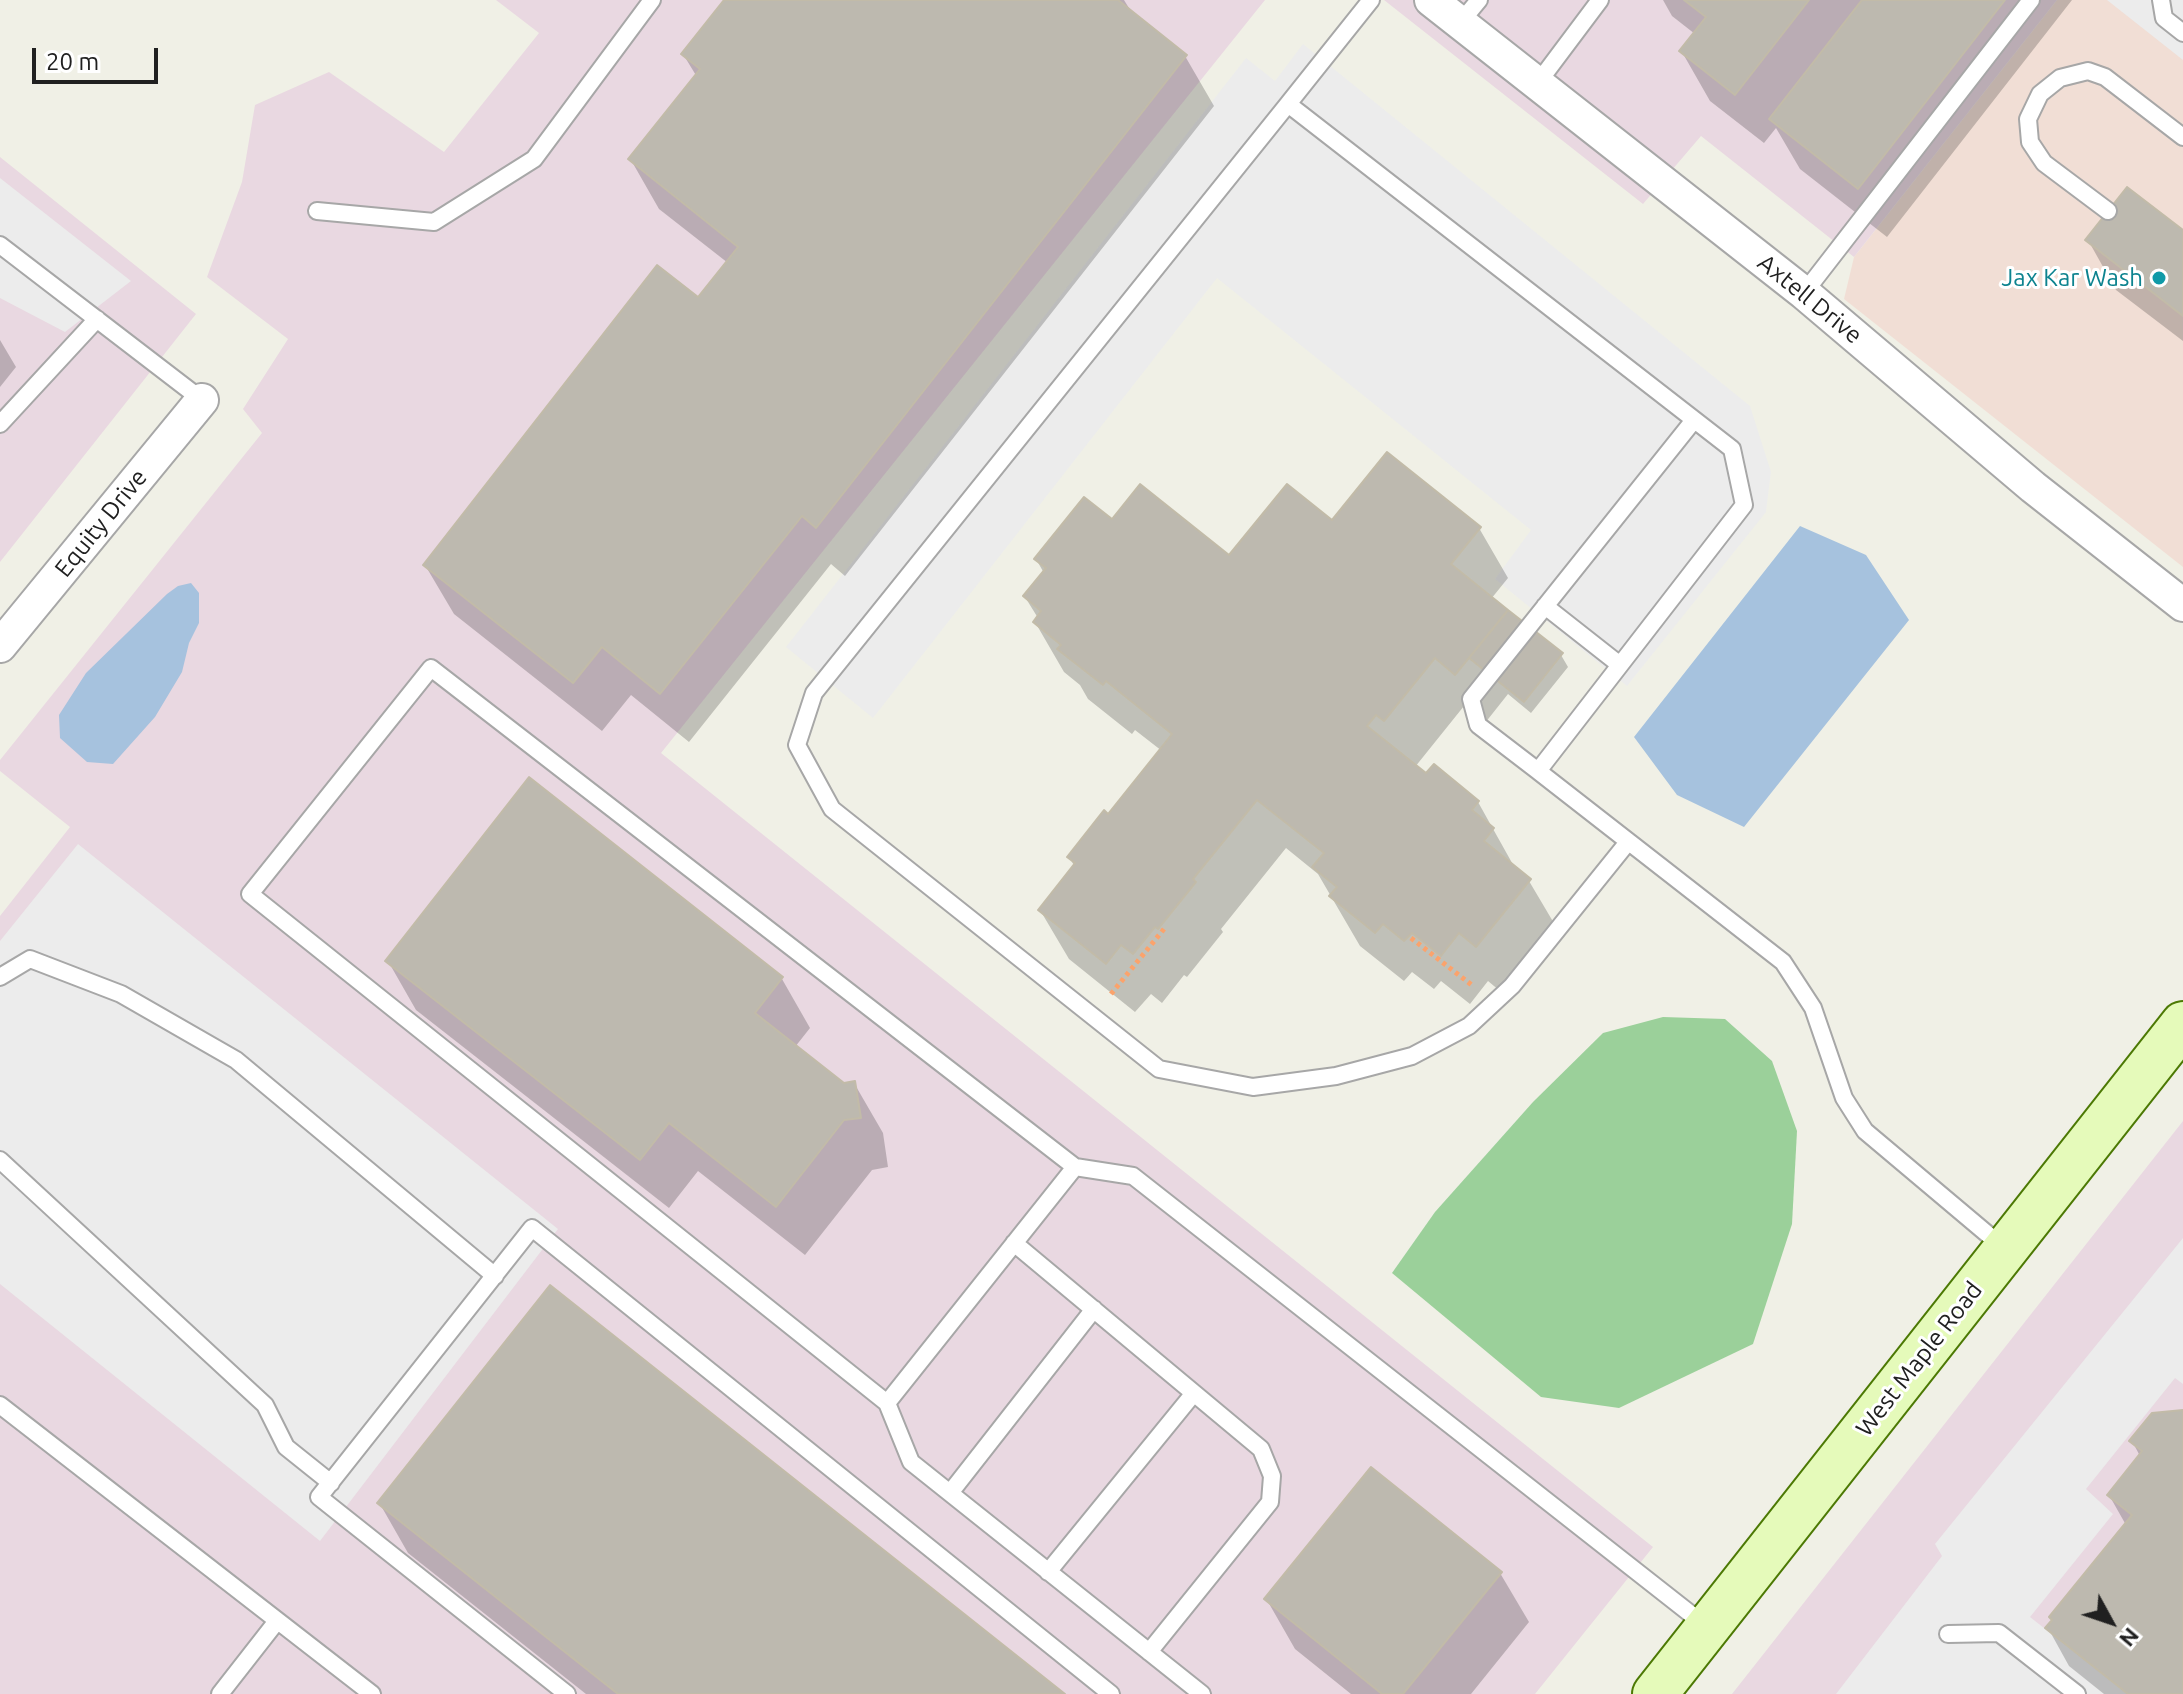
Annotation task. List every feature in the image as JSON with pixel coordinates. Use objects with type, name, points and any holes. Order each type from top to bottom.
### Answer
[{"type":"main road","name":"West Maple Road","points":[[1655,1694],[2183,1024]]},
{"type":"street","name":"Axtell Drive","points":[[1431,0],[1470,12],[1537,84],[1804,293],[2033,487],[2183,605]]},
{"type":"street","name":"Equity Drive","points":[[0,646],[202,400]]},
{"type":"lane","points":[[317,211],[434,222],[534,159],[652,0]]},
{"type":"lane","points":[[1371,0],[814,693],[797,745],[832,809],[1159,1069],[1253,1087],[1336,1076],[1412,1056],[1469,1026],[1512,986],[1628,842]]},
{"type":"lane","points":[[1537,84],[1600,0]]},
{"type":"lane","points":[[1804,293],[2031,0]]},
{"type":"lane","points":[[2161,0],[2164,18],[2183,33]]},
{"type":"lane","points":[[2108,211],[2044,163],[2030,142],[2028,119],[2040,94],[2060,78],[2088,71],[2105,77],[2183,137]]},
{"type":"lane","points":[[1288,104],[1732,449],[1744,505],[1538,771]]},
{"type":"lane","points":[[0,245],[202,400]]},
{"type":"lane","points":[[0,424],[97,319]]},
{"type":"lane","points":[[1694,420],[1471,699],[1478,725],[1783,962],[1813,1008],[1844,1098],[1865,1131],[2005,1249]]},
{"type":"lane","points":[[1545,606],[1620,665]]},
{"type":"lane","points":[[1202,1694],[911,1462],[887,1403],[250,894],[431,668],[1075,1167],[1133,1176],[1707,1627]]},
{"type":"lane","points":[[0,977],[30,959],[121,994],[236,1060],[495,1276]]},
{"type":"lane","points":[[0,1160],[265,1405],[286,1447],[331,1483]]},
{"type":"lane","points":[[887,1403],[1075,1167]]},
{"type":"lane","points":[[567,1694],[319,1497],[532,1228],[1111,1694]]},
{"type":"lane","points":[[1014,1243],[1261,1449],[1272,1476],[1270,1502],[1149,1652]]},
{"type":"lane","points":[[950,1493],[1094,1309]]},
{"type":"lane","points":[[1048,1572],[1194,1393]]},
{"type":"lane","points":[[0,1405],[372,1694]]},
{"type":"lane","points":[[220,1694],[277,1621]]},
{"type":"lane","points":[[1948,1634],[1999,1633],[2077,1694]]},
{"type":"path","points":[[1109,996],[1164,929]]},
{"type":"path","points":[[1411,938],[1476,988]]},
{"type":"shaded area","points":[[496,0],[1265,0],[661,753],[1653,1547],[1535,1694],[0,1694],[0,916],[70,827],[0,771],[0,760],[262,433],[243,409],[288,339],[207,277],[242,182],[255,105],[329,72],[444,152],[539,33]]},
{"type":"shaded area","points":[[1384,0],[2057,0],[1854,257],[1701,136],[1643,204]]},
{"type":"shaded area","points":[[2057,0],[2183,0],[2183,567],[1844,299],[1854,257]]},
{"type":"shaded area","points":[[2107,0],[2183,0],[2183,60]]},
{"type":"shaded area","points":[[1303,44],[1750,406],[1771,472],[1766,512],[1627,686],[1495,579],[1531,530],[1217,278],[873,718],[786,647],[1246,58],[1275,81]]},
{"type":"shaded area","points":[[0,157],[196,314],[0,562]]},
{"type":"shaded area","points":[[0,178],[131,281],[65,332],[0,298]]},
{"type":"shaded area","points":[[78,844],[558,1229],[320,1541],[0,1284],[0,941]]},
{"type":"shaded area","points":[[2183,1121],[2183,1694],[1732,1694]]},
{"type":"shaded area","points":[[2183,1238],[2183,1384],[2175,1378],[2086,1489],[2113,1514],[2030,1617],[2128,1694],[1836,1694],[1942,1556],[1935,1544]]},
{"type":"green space","points":[[1663,1017],[1725,1019],[1772,1061],[1797,1131],[1792,1224],[1753,1344],[1619,1408],[1541,1397],[1392,1273],[1435,1212],[1533,1102],[1603,1033]]},
{"type":"water","points":[[1800,526],[1866,555],[1909,620],[1744,827],[1677,795],[1634,737]]},
{"type":"water","points":[[191,583],[199,593],[199,623],[189,643],[182,672],[155,717],[113,764],[87,762],[60,738],[59,715],[86,673],[167,594],[178,586]]},
{"type":"building","points":[[724,0],[1118,0],[1187,55],[816,528],[802,516],[660,694],[602,647],[573,683],[423,565],[657,265],[698,297],[738,247],[628,159],[700,69],[681,54]]},
{"type":"building","points":[[1684,0],[1809,0],[1735,95],[1679,51],[1706,17]]},
{"type":"building","points":[[1862,0],[2005,0],[1858,189],[1769,119]]},
{"type":"building","name":"Jax Kar Wash","points":[[2127,187],[2183,230],[2183,316],[2085,240]]},
{"type":"building","points":[[1387,452],[1481,527],[1451,564],[1508,610],[1455,675],[1435,658],[1384,721],[1376,715],[1367,726],[1426,773],[1434,764],[1479,801],[1472,810],[1494,828],[1484,841],[1531,879],[1476,947],[1459,933],[1441,956],[1412,933],[1404,941],[1383,924],[1375,933],[1329,896],[1337,887],[1312,867],[1324,853],[1257,800],[1193,879],[1196,882],[1158,929],[1155,927],[1133,954],[1121,945],[1106,964],[1038,910],[1075,863],[1067,857],[1104,810],[1108,814],[1172,734],[1106,681],[1103,685],[1057,649],[1061,645],[1033,622],[1041,611],[1023,596],[1046,568],[1034,559],[1084,497],[1112,519],[1140,484],[1229,555],[1287,484],[1332,520]]},
{"type":"building","points":[[1508,610],[1563,653],[1524,702],[1469,658]]},
{"type":"building","points":[[529,777],[783,977],[755,1013],[844,1083],[855,1081],[861,1118],[844,1120],[776,1207],[669,1123],[640,1160],[385,961]]},
{"type":"building","points":[[550,1285],[1065,1694],[618,1694],[377,1503]]},
{"type":"building","points":[[2183,1410],[2183,1694],[2128,1694],[2045,1628],[2052,1620],[2049,1617],[2132,1515],[2107,1495],[2142,1451],[2129,1441],[2152,1413]]},
{"type":"building","points":[[1371,1467],[1502,1572],[1403,1694],[1382,1694],[1264,1599]]},
{"type":"place","name":"Jax Kar Wash","points":[[2159,278]]}]
